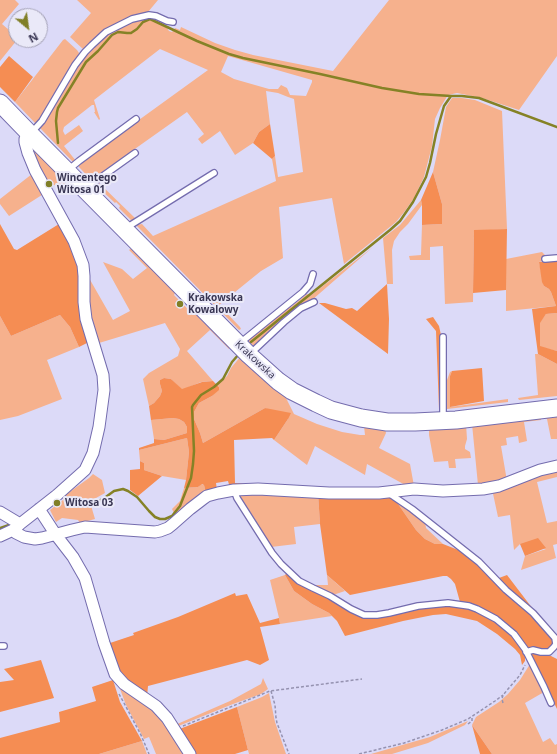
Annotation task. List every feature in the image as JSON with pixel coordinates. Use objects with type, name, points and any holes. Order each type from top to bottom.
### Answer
[{"type":"main road","name":"Krakowska","points":[[0,103],[243,350],[278,381],[292,391],[331,410],[361,418],[387,422],[456,420],[557,408]]},
{"type":"street","points":[[0,536],[16,527],[57,495],[85,470],[93,453],[99,427],[104,390],[103,375],[86,318],[83,265],[74,241],[35,170],[28,153],[25,139],[30,134]]},
{"type":"street","points":[[0,512],[16,527],[16,533],[24,537],[35,539],[85,527],[155,532],[168,528],[207,496],[234,490],[258,489],[329,493],[379,493],[414,489],[443,491],[483,489],[500,486],[540,470],[557,466]]},
{"type":"street","points":[[39,509],[73,557],[85,578],[110,663],[116,677],[130,689],[156,706],[167,718],[190,754]]},
{"type":"lane","points":[[30,134],[42,120],[75,65],[92,44],[106,32],[132,19],[149,15],[174,22]]},
{"type":"lane","points":[[67,171],[78,161],[136,119]]},
{"type":"lane","points":[[84,189],[135,153]]},
{"type":"lane","points":[[124,229],[214,173]]},
{"type":"lane","points":[[545,258],[557,258]]},
{"type":"lane","points":[[243,350],[304,292],[310,284],[313,274]]},
{"type":"lane","points":[[243,350],[284,322],[301,308],[314,302]]},
{"type":"lane","points":[[443,337],[443,420]]},
{"type":"lane","points":[[234,490],[237,498],[272,553],[299,581],[330,596],[357,613],[369,615],[389,613],[439,603],[469,606],[478,609],[504,625],[514,634],[530,659],[551,703]]},
{"type":"lane","points":[[389,492],[479,562],[506,590],[533,613],[555,638],[556,644],[549,652],[534,650],[526,652]]},
{"type":"path","points":[[359,754],[423,737],[468,719],[503,695],[520,675],[526,663],[530,659]]},
{"type":"path","points":[[116,677],[115,680],[120,697],[141,735],[149,754]]},
{"type":"path","points":[[174,730],[217,711],[271,691],[362,679]]},
{"type":"path","points":[[271,691],[275,705],[277,723],[289,754]]},
{"type":"path","points":[[503,695],[503,703]]},
{"type":"path","points":[[468,724],[472,721],[472,716]]},
{"type":"shaded area","points":[[0,0],[15,0],[19,4],[16,8],[8,8],[8,17],[2,24],[8,29],[8,48],[11,48],[0,61]]},
{"type":"shaded area","points":[[77,0],[158,0],[148,12],[157,12],[171,21],[159,15],[129,19],[84,50],[70,37],[91,13]]},
{"type":"shaded area","points":[[389,0],[557,0],[557,56],[519,110],[482,98],[457,93],[448,95],[435,119],[432,146],[424,177],[414,198],[396,222],[344,264],[332,198],[279,207],[283,258],[261,271],[219,305],[240,327],[241,329],[239,330],[136,225],[142,224],[153,236],[276,181],[272,159],[275,156],[278,177],[303,172],[294,99],[278,93],[266,91],[270,124],[259,132],[253,143],[235,155],[220,131],[202,144],[198,139],[204,134],[187,112],[91,180],[78,164],[208,70],[160,49],[94,100],[100,119],[99,120],[94,112],[94,105],[92,105],[64,127],[63,131],[65,135],[79,125],[83,131],[64,146],[76,161],[73,162],[40,128],[74,70],[91,48],[110,32],[128,23],[147,17],[163,22],[169,31],[172,32],[175,28],[180,30],[181,27],[215,43],[235,50],[333,71]],"holes":[[[228,56],[312,80],[306,96],[290,95],[287,88],[281,85],[278,89],[269,89],[234,79],[221,72]]]},
{"type":"shaded area","points":[[65,39],[77,50],[79,53],[78,56],[42,118],[36,124],[15,102]]},
{"type":"shaded area","points":[[9,56],[33,77],[15,102],[0,87],[0,67]]},
{"type":"shaded area","points":[[452,98],[475,100],[502,111],[507,229],[474,231],[473,302],[445,304],[443,246],[430,247],[430,260],[410,260],[409,256],[421,255],[422,225],[442,224],[442,204],[433,172],[446,107]]},
{"type":"shaded area","points":[[270,124],[275,156],[272,159],[253,143],[259,132]]},
{"type":"shaded area","points":[[36,150],[73,186],[52,185],[52,191],[32,154]]},
{"type":"shaded area","points":[[433,172],[442,204],[442,224],[422,225],[421,200]]},
{"type":"shaded area","points":[[32,174],[45,193],[9,216],[0,204],[0,199]]},
{"type":"shaded area","points":[[98,182],[136,219],[132,221],[119,208],[120,206],[116,202],[115,203],[96,185]]},
{"type":"shaded area","points":[[421,200],[422,205],[394,241],[392,250],[393,284],[387,284],[383,238],[400,225]]},
{"type":"shaded area","points":[[0,224],[14,249],[17,250],[59,224],[71,245],[78,263],[89,342],[79,347],[70,327],[60,315],[11,336],[0,316]]},
{"type":"shaded area","points":[[507,229],[506,290],[473,293],[474,230]]},
{"type":"shaded area","points":[[133,247],[162,275],[175,293],[174,295],[180,301],[178,304],[181,307],[184,305],[193,315],[195,313],[231,346],[229,349],[210,330],[187,351],[213,381],[201,382],[182,390],[171,379],[164,378],[160,380],[162,391],[160,396],[149,406],[143,379],[149,373],[178,356],[180,349],[165,323],[99,343],[89,307],[89,278],[113,320],[130,311],[103,262],[122,269],[133,279],[147,268],[129,250]]},
{"type":"shaded area","points":[[373,247],[255,347],[247,340],[307,294],[310,296]]},
{"type":"shaded area","points":[[542,252],[545,255],[542,258],[542,261],[539,262],[544,286],[551,292],[556,306],[506,311],[506,259]]},
{"type":"shaded area","points":[[557,260],[557,313],[546,314],[540,323],[540,346],[557,351],[557,364],[538,354],[532,309],[556,306],[551,292],[542,282],[539,262]]},
{"type":"shaded area","points":[[387,284],[389,319],[388,354],[319,303],[325,303],[346,309],[352,308],[357,311]]},
{"type":"shaded area","points":[[557,313],[557,351],[540,347],[540,322],[546,314]]},
{"type":"shaded area","points":[[60,315],[70,327],[79,347],[47,360],[62,399],[18,416],[0,420],[0,316],[11,336]]},
{"type":"shaded area","points":[[433,317],[439,326],[441,335],[442,407],[439,409],[436,331],[426,319]]},
{"type":"shaded area","points":[[535,354],[538,354],[557,364],[557,396],[519,400],[518,398],[538,395]]},
{"type":"shaded area","points":[[241,356],[285,396],[294,414],[317,424],[342,432],[360,435],[365,435],[364,426],[385,429],[386,433],[379,448],[410,464],[414,486],[407,486],[367,464],[365,475],[315,446],[307,465],[274,440],[288,419],[265,408],[203,443],[194,419],[194,412],[199,403],[212,396],[219,387],[217,385],[227,376],[231,368]]},
{"type":"shaded area","points":[[482,368],[484,401],[450,407],[450,376],[452,371]]},
{"type":"shaded area","points":[[452,371],[450,376],[450,407],[508,399],[508,402],[447,409],[447,380],[450,372]]},
{"type":"shaded area","points":[[164,378],[171,379],[182,389],[202,382],[213,381],[219,387],[219,390],[212,396],[199,403],[194,412],[194,419],[203,443],[265,408],[291,413],[274,440],[272,438],[234,440],[235,483],[259,485],[230,488],[228,481],[216,483],[217,490],[206,493],[204,485],[202,484],[198,487],[184,488],[189,452],[187,438],[139,450],[139,448],[154,443],[154,439],[164,440],[187,433],[187,427],[184,422],[179,419],[173,418],[151,420],[149,406],[160,396],[162,391],[160,380]]},
{"type":"shaded area","points":[[557,414],[557,439],[551,439],[545,415]]},
{"type":"shaded area","points":[[541,416],[541,420],[524,422],[527,441],[519,443],[518,436],[506,438],[507,445],[501,446],[507,481],[478,485],[472,424]]},
{"type":"shaded area","points":[[173,418],[184,422],[187,427],[187,433],[164,440],[154,439],[151,420]]},
{"type":"shaded area","points":[[466,424],[467,439],[465,449],[470,452],[471,458],[455,459],[456,468],[449,468],[448,461],[434,462],[429,427]]},
{"type":"shaded area","points":[[187,438],[189,452],[186,480],[162,476],[144,470],[144,463],[140,461],[139,450]]},
{"type":"shaded area","points":[[140,461],[144,463],[144,470],[162,476],[138,496],[130,490],[130,470],[140,469]]},
{"type":"shaded area","points":[[557,468],[557,477],[537,482],[547,523],[557,521],[557,544],[553,545],[556,558],[521,570],[525,556],[546,549],[520,544],[514,550],[510,515],[498,517],[492,489]]},
{"type":"shaded area","points":[[93,474],[102,480],[105,493],[90,502],[95,519],[80,523],[78,520],[62,518],[56,522],[50,510],[63,500],[64,496]]},
{"type":"shaded area","points":[[201,484],[204,485],[206,493],[175,515],[172,509],[180,501],[184,488],[198,487]]},
{"type":"shaded area","points":[[239,492],[318,493],[320,524],[294,527],[296,544],[271,547],[238,496]]},
{"type":"shaded area","points":[[318,493],[389,497],[396,501],[416,530],[425,539],[435,544],[443,544],[466,553],[533,615],[555,641],[548,651],[527,650],[513,631],[460,602],[455,584],[447,576],[350,595],[327,575],[320,524]]},
{"type":"shaded area","points":[[396,501],[425,522],[426,528],[443,544],[435,544],[425,539],[416,530]]},
{"type":"shaded area","points":[[538,538],[546,548],[525,556],[520,544]]},
{"type":"shaded area","points":[[287,573],[360,616],[420,607],[450,605],[472,609],[488,616],[509,631],[525,655],[525,661],[522,665],[520,655],[515,649],[497,634],[477,621],[446,614],[403,621],[345,636],[337,621],[329,613],[312,604],[294,591],[285,575]]},
{"type":"shaded area","points":[[285,575],[294,591],[332,616],[280,624],[270,580]]},
{"type":"shaded area","points":[[327,575],[345,591],[333,595],[312,585],[328,585]]},
{"type":"shaded area","points":[[507,575],[536,613],[512,593],[499,578]]},
{"type":"shaded area","points":[[235,593],[236,596],[247,594],[260,623],[279,618],[280,624],[260,627],[269,660],[260,665],[247,660],[148,686],[147,697],[120,677],[107,644],[134,635],[133,633],[178,617]]},
{"type":"shaded area","points":[[529,652],[551,656],[557,659],[557,709]]},
{"type":"shaded area","points":[[41,660],[54,698],[0,712],[0,682],[14,680],[4,669]]},
{"type":"shaded area","points":[[530,664],[544,692],[525,703],[543,742],[550,738],[555,745],[557,744],[557,754],[492,754],[472,725],[476,717],[499,702],[508,694],[520,680]]},
{"type":"shaded area","points":[[263,678],[268,689],[261,694],[176,727],[175,725],[230,701],[261,684]]},
{"type":"shaded area","points":[[113,680],[120,702],[142,741],[99,754],[0,754],[0,738],[60,722],[59,712],[96,701],[92,687]]},
{"type":"shaded area","points":[[117,681],[149,703],[188,754],[156,754],[149,737],[144,739],[126,705]]},
{"type":"shaded area","points":[[269,693],[275,722],[286,754],[249,754],[237,707]]},
{"type":"shaded area","points":[[237,707],[248,750],[235,754],[192,754],[177,730]]},
{"type":"shaded area","points":[[468,721],[465,725],[428,743],[392,754],[371,754],[430,737]]},
{"type":"shaded area","points":[[472,725],[492,754],[480,754]]},
{"type":"shaded area","points":[[142,741],[147,754],[99,754]]},
{"type":"waterway","points":[[58,143],[56,121],[58,108],[86,62],[112,35],[118,32],[131,33],[143,22],[150,19],[197,41],[243,58],[382,88],[419,94],[451,96]]},
{"type":"waterway","points":[[251,342],[400,221],[413,202],[426,177],[444,106],[451,96],[479,98],[557,127]]},
{"type":"waterway","points":[[92,504],[103,499],[114,491],[123,489],[137,497],[155,517],[165,519],[172,516],[180,506],[191,478],[194,451],[192,407],[201,395],[223,379],[232,362],[239,354]]},
{"type":"waterway","points":[[0,528],[9,525]]},
{"type":"place","name":"Wincentego Witosa 01","points":[[49,184]]},
{"type":"place","name":"Krakowska Kowalowy","points":[[180,304]]},
{"type":"place","name":"Witosa 03","points":[[57,503]]}]
